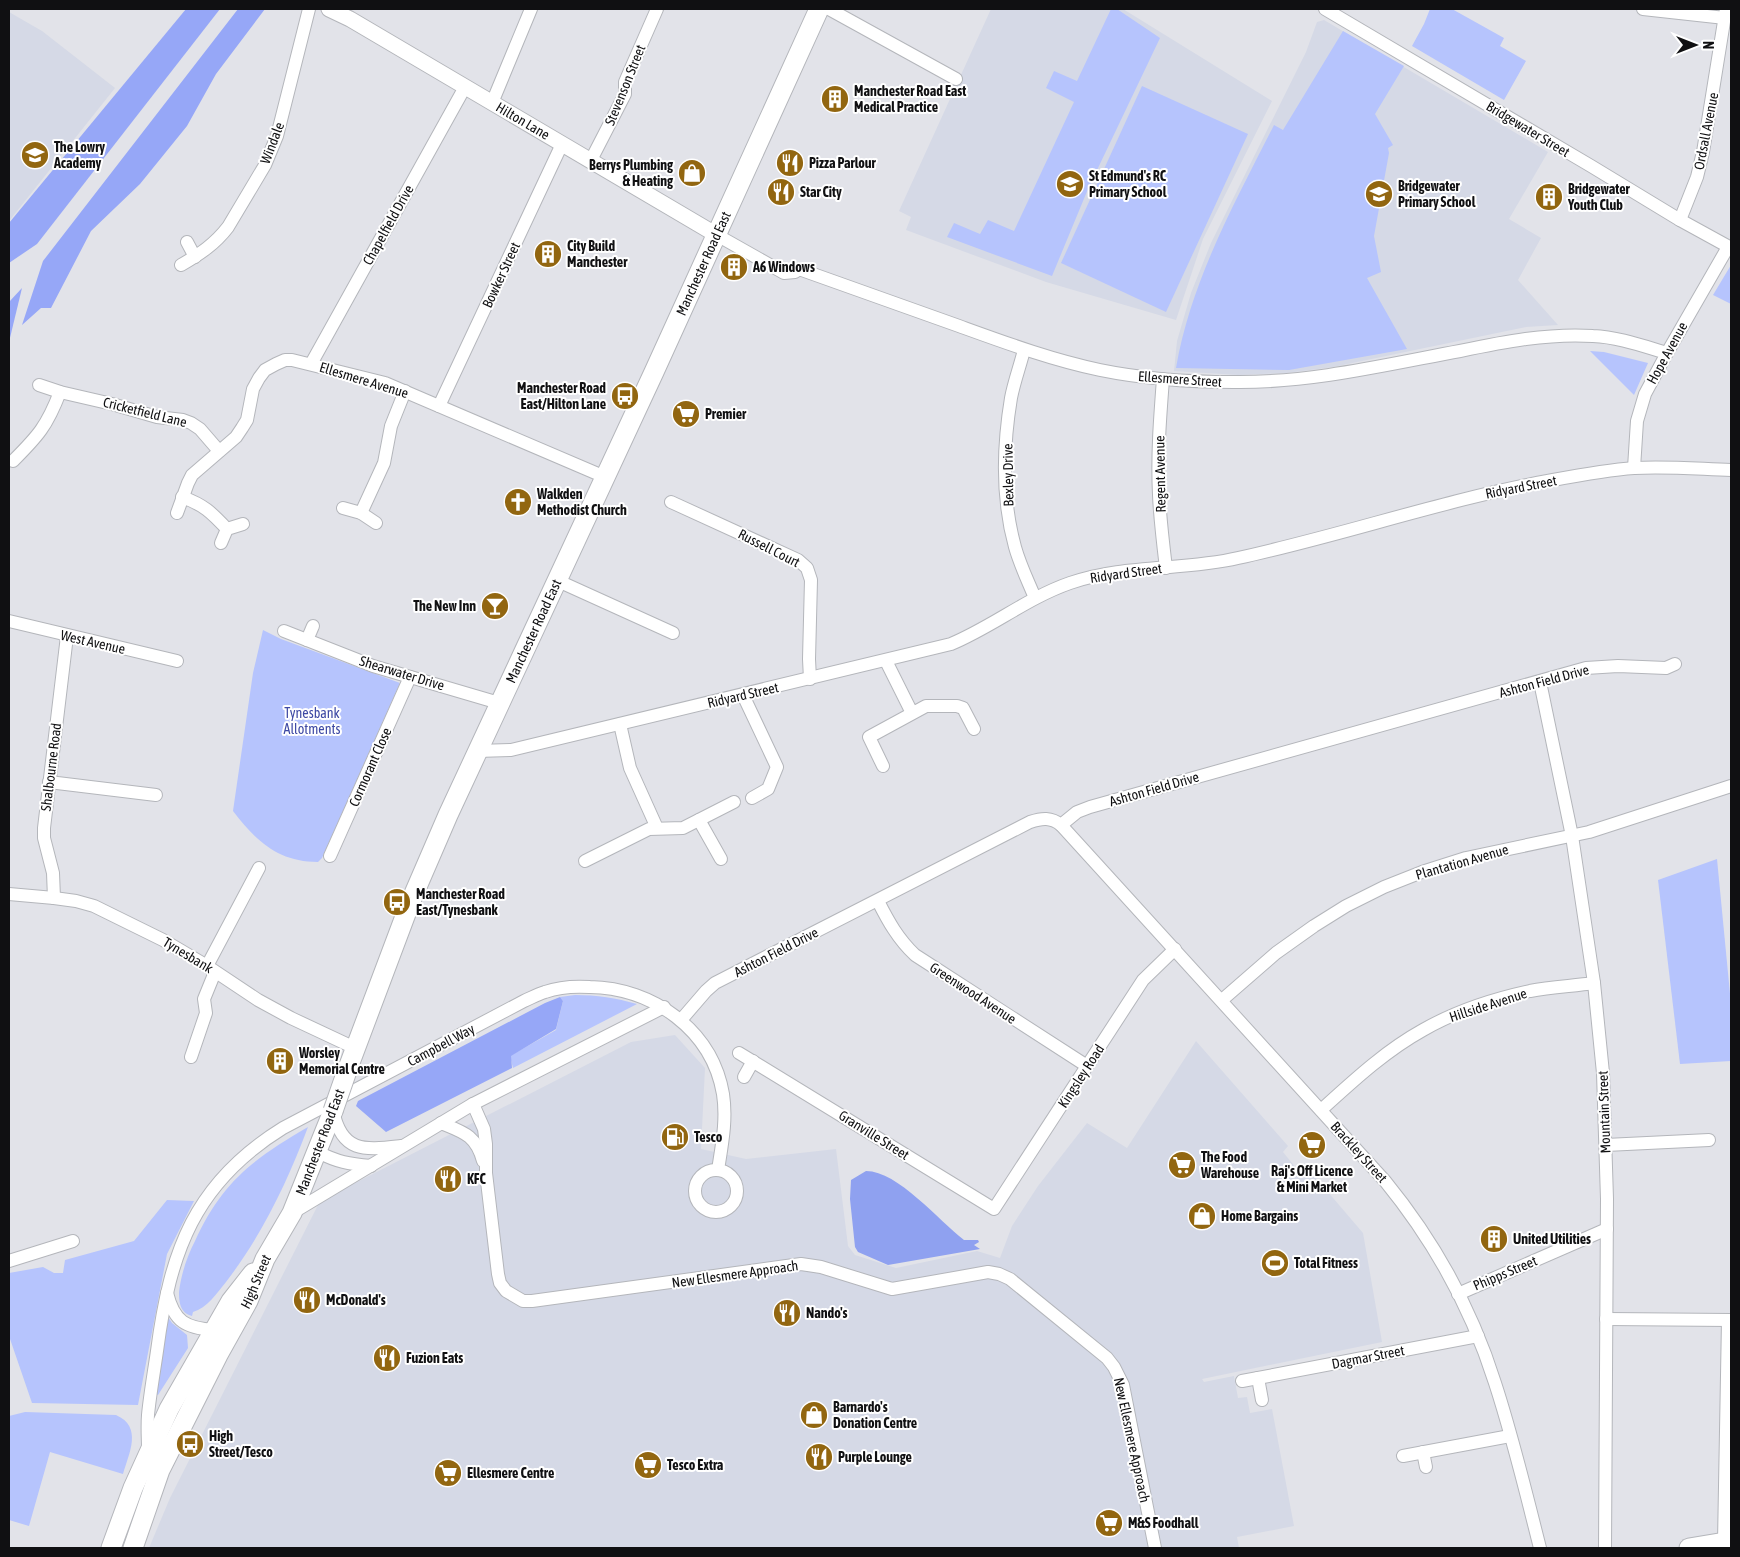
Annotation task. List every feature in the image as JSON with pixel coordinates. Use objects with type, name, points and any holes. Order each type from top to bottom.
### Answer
[{"type":"main road","name":"Manchester Road East","points":[[265,1259],[292,1212],[333,1118],[355,1048],[410,903],[448,815],[605,478],[819,9]]},
{"type":"main road","name":"High Street","points":[[111,1548],[148,1452],[169,1409],[231,1301],[265,1259]]},
{"type":"main road","name":"High Street","points":[[133,1548],[160,1470],[215,1361],[248,1301],[265,1259]]},
{"type":"main road","points":[[1688,1548],[1728,1542]]},
{"type":"street","name":"Windale","points":[[181,265],[209,248],[220,238],[272,151],[309,9]]},
{"type":"street","name":"Hilton Lane","points":[[329,9],[350,19],[716,234]]},
{"type":"street","points":[[492,103],[531,9]]},
{"type":"street","name":"Stevenson Street","points":[[591,160],[625,94],[625,82],[657,9]]},
{"type":"street","points":[[829,9],[956,79]]},
{"type":"street","name":"Bridgewater Street","points":[[1325,9],[1680,220],[1730,247]]},
{"type":"street","points":[[1643,9],[1726,13]]},
{"type":"street","name":"Ordsall Avenue","points":[[1680,220],[1700,165],[1708,128],[1726,13]]},
{"type":"street","name":"Chapelfield Drive","points":[[311,364],[465,87]]},
{"type":"street","name":"Bowker Street","points":[[439,406],[562,144]]},
{"type":"street","name":"Ellesmere Street","points":[[716,234],[778,271],[790,273],[799,269],[1024,350],[1100,370],[1163,379],[1235,382],[1284,380],[1329,375],[1507,342],[1576,335],[1608,337],[1667,353]]},
{"type":"street","points":[[187,242],[195,257]]},
{"type":"street","name":"Hope Avenue","points":[[1634,468],[1635,436],[1641,406],[1649,386],[1730,247]]},
{"type":"street","name":"Bexley Drive","points":[[1024,350],[1012,396],[1008,421],[1007,498],[1015,547],[1035,598]]},
{"type":"street","name":"Ellesmere Avenue","points":[[177,513],[182,496],[192,475],[236,437],[247,420],[254,390],[259,378],[265,370],[285,360],[311,364],[385,383],[605,478]]},
{"type":"street","name":"Regent Avenue","points":[[1163,379],[1158,460],[1159,496],[1166,568]]},
{"type":"street","name":"Cricketfield Lane","points":[[39,385],[157,417],[183,420],[200,429],[219,451]]},
{"type":"street","points":[[360,513],[384,463],[392,421],[406,391]]},
{"type":"street","points":[[13,461],[32,442],[46,424],[60,392]]},
{"type":"street","points":[[32,442],[41,452]]},
{"type":"street","name":"Ridyard Street","points":[[478,751],[511,750],[886,661],[957,642],[1035,598],[1091,576],[1237,559],[1507,488],[1605,471],[1634,468],[1731,470]]},
{"type":"street","points":[[182,496],[199,503],[227,528]]},
{"type":"street","points":[[684,508],[689,496]]},
{"type":"street","name":"Russell Court","points":[[671,502],[798,560],[807,568],[811,580],[808,658],[810,679]]},
{"type":"street","points":[[343,508],[360,513],[376,523]]},
{"type":"street","points":[[227,528],[243,524]]},
{"type":"street","points":[[220,543],[227,528]]},
{"type":"street","points":[[556,580],[673,633]]},
{"type":"street","name":"West Avenue","points":[[9,621],[177,661]]},
{"type":"street","points":[[307,640],[313,626]]},
{"type":"street","name":"Shearwater Drive","points":[[284,631],[374,666],[499,702]]},
{"type":"street","name":"Shalbourne Road","points":[[54,898],[53,873],[44,838],[66,636]]},
{"type":"street","points":[[886,661],[912,713]]},
{"type":"street","name":"Ashton Field Drive","points":[[681,1020],[715,983],[1039,818],[1056,821],[1061,825],[1077,812],[1090,807],[1586,668],[1602,666],[1666,668],[1675,664]]},
{"type":"street","name":"Cormorant Close","points":[[330,856],[410,677]]},
{"type":"street","name":"Mountain Street","points":[[1540,682],[1572,836],[1594,983],[1603,1073],[1607,1229],[1605,1548]]},
{"type":"street","points":[[743,695],[777,767],[768,789],[752,798]]},
{"type":"street","points":[[883,766],[869,737],[926,706],[957,706],[963,708],[974,729]]},
{"type":"street","points":[[620,724],[630,768],[657,828]]},
{"type":"street","points":[[49,782],[156,795]]},
{"type":"street","name":"Plantation Avenue","points":[[1222,1000],[1276,952],[1346,906],[1384,887],[1466,858],[1589,832],[1731,786]]},
{"type":"street","points":[[585,861],[643,831],[657,828],[683,828],[734,802]]},
{"type":"street","points":[[700,820],[720,859]]},
{"type":"street","name":"Brackley Street","points":[[1061,825],[1322,1110],[1406,1206],[1436,1252],[1478,1336],[1495,1383],[1540,1548]]},
{"type":"street","points":[[191,1056],[206,1013],[204,998],[211,969],[259,868]]},
{"type":"street","name":"Tynesbank","points":[[9,894],[76,901],[94,906],[155,936],[211,969],[258,1000],[291,1018],[355,1048]]},
{"type":"street","name":"Greenwood Avenue","points":[[878,901],[893,930],[903,944],[915,955],[1087,1066]]},
{"type":"street","name":"Kingsley Road","points":[[994,1209],[1143,980],[1175,949]]},
{"type":"street","name":"Hillside Avenue","points":[[1322,1110],[1364,1071],[1390,1051],[1422,1030],[1457,1013],[1495,1000],[1532,991],[1594,983]]},
{"type":"street","name":"Campbell Way","points":[[148,1452],[148,1416],[162,1313],[167,1291],[176,1258],[187,1230],[220,1180],[239,1159],[260,1142],[283,1128],[545,992],[581,986],[625,991],[664,1007],[681,1020],[698,1038],[711,1057],[723,1093],[724,1133],[718,1170]]},
{"type":"street","points":[[292,1212],[473,1104],[664,1007]]},
{"type":"street","name":"Granville Street","points":[[739,1053],[994,1209]]},
{"type":"street","points":[[744,1076],[753,1061]]},
{"type":"street","name":"New Ellesmere Approach","points":[[473,1104],[484,1129],[486,1173],[500,1282],[506,1292],[523,1301],[572,1296],[801,1264],[821,1266],[892,1289],[988,1272],[1010,1279],[1107,1358],[1114,1367],[1123,1385],[1154,1545]]},
{"type":"street","points":[[333,1118],[343,1138],[362,1148],[374,1149],[406,1145]]},
{"type":"street","name":"New Ellesmere Approach","points":[[441,1123],[472,1138],[481,1153],[486,1173]]},
{"type":"street","points":[[1606,1144],[1709,1140]]},
{"type":"street","points":[[318,1152],[348,1164],[371,1166]]},
{"type":"street","name":"Phipps Street","points":[[1458,1294],[1607,1229]]},
{"type":"street","points":[[9,1260],[73,1241]]},
{"type":"street","points":[[50,1248],[54,1260]]},
{"type":"street","points":[[167,1291],[170,1306],[179,1319],[187,1325],[214,1330]]},
{"type":"street","points":[[1606,1318],[1729,1320],[1728,1542]]},
{"type":"street","name":"Dagmar Street","points":[[1242,1381],[1478,1336]]},
{"type":"street","points":[[1258,1378],[1262,1400]]},
{"type":"street","points":[[1403,1456],[1510,1436]]},
{"type":"street","points":[[1423,1452],[1426,1467]]},
{"type":"shaded area","points":[[186,9],[220,9],[37,244],[9,263],[9,223]]},
{"type":"shaded area","points":[[238,9],[265,9],[216,74],[187,126],[140,184],[91,231],[51,308],[41,308],[22,325],[43,261]]},
{"type":"shaded area","name":"St Edmund's RC Primary School","points":[[991,9],[1123,9],[1272,101],[1203,239],[1176,320],[1046,282],[906,230],[911,217],[899,211]]},
{"type":"shaded area","name":"The Lowry Academy","points":[[9,12],[42,31],[115,88],[9,221]]},
{"type":"shaded area","name":"Bridgewater Primary School","points":[[1324,20],[1548,152],[1509,219],[1541,238],[1518,280],[1558,325],[1526,327],[1333,367],[1287,373],[1238,375],[1174,371],[1177,341],[1191,293],[1211,243],[1306,52],[1317,22]]},
{"type":"shaded area","points":[[22,288],[9,342],[9,302]]},
{"type":"shaded area","points":[[560,997],[563,1001],[556,1029],[511,1056],[512,1068],[386,1132],[356,1106],[358,1101],[545,1003]]},
{"type":"shaded area","points":[[675,1035],[705,1068],[701,1149],[746,1159],[836,1149],[848,1246],[855,1255],[896,1268],[977,1251],[1000,1258],[1012,1226],[1038,1186],[1087,1123],[1127,1148],[1196,1041],[1288,1146],[1283,1152],[1296,1168],[1304,1164],[1363,1233],[1382,1342],[1202,1379],[1204,1382],[1234,1376],[1238,1398],[1247,1397],[1250,1413],[1272,1409],[1294,1526],[1237,1537],[1239,1548],[149,1548],[170,1498],[320,1201],[631,1042]]},
{"type":"shaded area","points":[[866,1171],[878,1173],[891,1179],[918,1198],[964,1240],[978,1240],[979,1242],[974,1245],[980,1249],[888,1265],[858,1252],[855,1247],[850,1199],[851,1180]]},
{"type":"green space","points":[[1111,9],[1117,9],[1160,38],[1088,189],[1052,276],[947,237],[954,223],[980,234],[988,220],[1014,231],[1074,102],[1046,88],[1054,71],[1077,81]]},
{"type":"green space","points":[[1430,9],[1452,9],[1504,38],[1500,46],[1526,61],[1504,100],[1412,46]]},
{"type":"green space","points":[[1343,31],[1404,66],[1375,114],[1393,145],[1388,148],[1389,153],[1374,236],[1381,272],[1367,278],[1407,349],[1289,370],[1176,368],[1192,304],[1229,214],[1274,125],[1283,130]]},
{"type":"green space","points":[[1142,86],[1248,134],[1166,312],[1061,263]]},
{"type":"green space","points":[[1731,265],[1731,304],[1713,295]]},
{"type":"green space","points":[[1590,351],[1604,352],[1648,363],[1634,395]]},
{"type":"green space","name":"Tynesbank Allotments","points":[[263,630],[281,639],[400,683],[322,858],[318,862],[291,858],[269,848],[250,832],[233,811],[253,673]]},
{"type":"green space","points":[[1717,859],[1731,1004],[1731,1061],[1680,1064],[1658,880]]},
{"type":"green space","points":[[575,995],[606,997],[637,1004],[513,1068],[510,1056],[556,1030],[563,1001],[560,997]]},
{"type":"green space","points":[[308,1127],[273,1208],[251,1246],[211,1300],[193,1312],[192,1316],[188,1315],[181,1307],[179,1292],[187,1259],[205,1220],[228,1187],[241,1174],[271,1150]]},
{"type":"green space","points":[[167,1200],[194,1201],[167,1254],[138,1405],[32,1403],[9,1336],[9,1273],[43,1267],[54,1273],[63,1273],[65,1260],[134,1241]]},
{"type":"green space","points":[[166,1314],[172,1323],[187,1335],[188,1348],[158,1395],[156,1394]]},
{"type":"green space","points":[[25,1412],[116,1415],[124,1420],[132,1433],[132,1441],[123,1474],[50,1452],[29,1526],[9,1520],[9,1416]]},
{"type":"place","name":"Manchester Road East Medical Practice","points":[[835,99]]},
{"type":"place","name":"The Lowry Academy","points":[[35,155]]},
{"type":"place","name":"Pizza Parlour","points":[[790,163]]},
{"type":"place","name":"Berrys Plumbing & Heating","points":[[692,173]]},
{"type":"place","name":"St Edmund's RC Primary School","points":[[1070,184]]},
{"type":"place","name":"Star City","points":[[781,192]]},
{"type":"place","name":"Bridgewater Primary School","points":[[1379,194]]},
{"type":"place","name":"Bridgewater Youth Club","points":[[1549,197]]},
{"type":"place","name":"City Build Manchester","points":[[548,254]]},
{"type":"place","name":"A6 Windows","points":[[734,267]]},
{"type":"place","name":"Manchester Road East/Hilton Lane","points":[[625,396]]},
{"type":"place","name":"Premier","points":[[686,414]]},
{"type":"place","name":"Walkden Methodist Church","points":[[518,502]]},
{"type":"place","name":"The New Inn","points":[[495,606]]},
{"type":"place","name":"Manchester Road East/Tynesbank","points":[[397,902]]},
{"type":"place","name":"Worsley Memorial Centre","points":[[280,1061]]},
{"type":"place","name":"Tesco","points":[[675,1137]]},
{"type":"place","name":"Raj's Off Licence & Mini Market","points":[[1312,1145]]},
{"type":"place","name":"The Food Warehouse","points":[[1182,1165]]},
{"type":"place","name":"KFC","points":[[448,1179]]},
{"type":"place","name":"Home Bargains","points":[[1202,1216]]},
{"type":"place","name":"United Utilities","points":[[1494,1239]]},
{"type":"place","name":"Total Fitness","points":[[1275,1263]]},
{"type":"place","name":"McDonald's","points":[[307,1300]]},
{"type":"place","name":"Nando's","points":[[787,1313]]},
{"type":"place","name":"Fuzion Eats","points":[[387,1358]]},
{"type":"place","name":"Barnardo's Donation Centre","points":[[814,1415]]},
{"type":"place","name":"High Street/Tesco","points":[[190,1444]]},
{"type":"place","name":"Purple Lounge","points":[[819,1457]]},
{"type":"place","name":"Tesco Extra","points":[[648,1465]]},
{"type":"place","name":"Ellesmere Centre","points":[[448,1473]]},
{"type":"place","name":"M&S Foodhall","points":[[1109,1523]]}]
